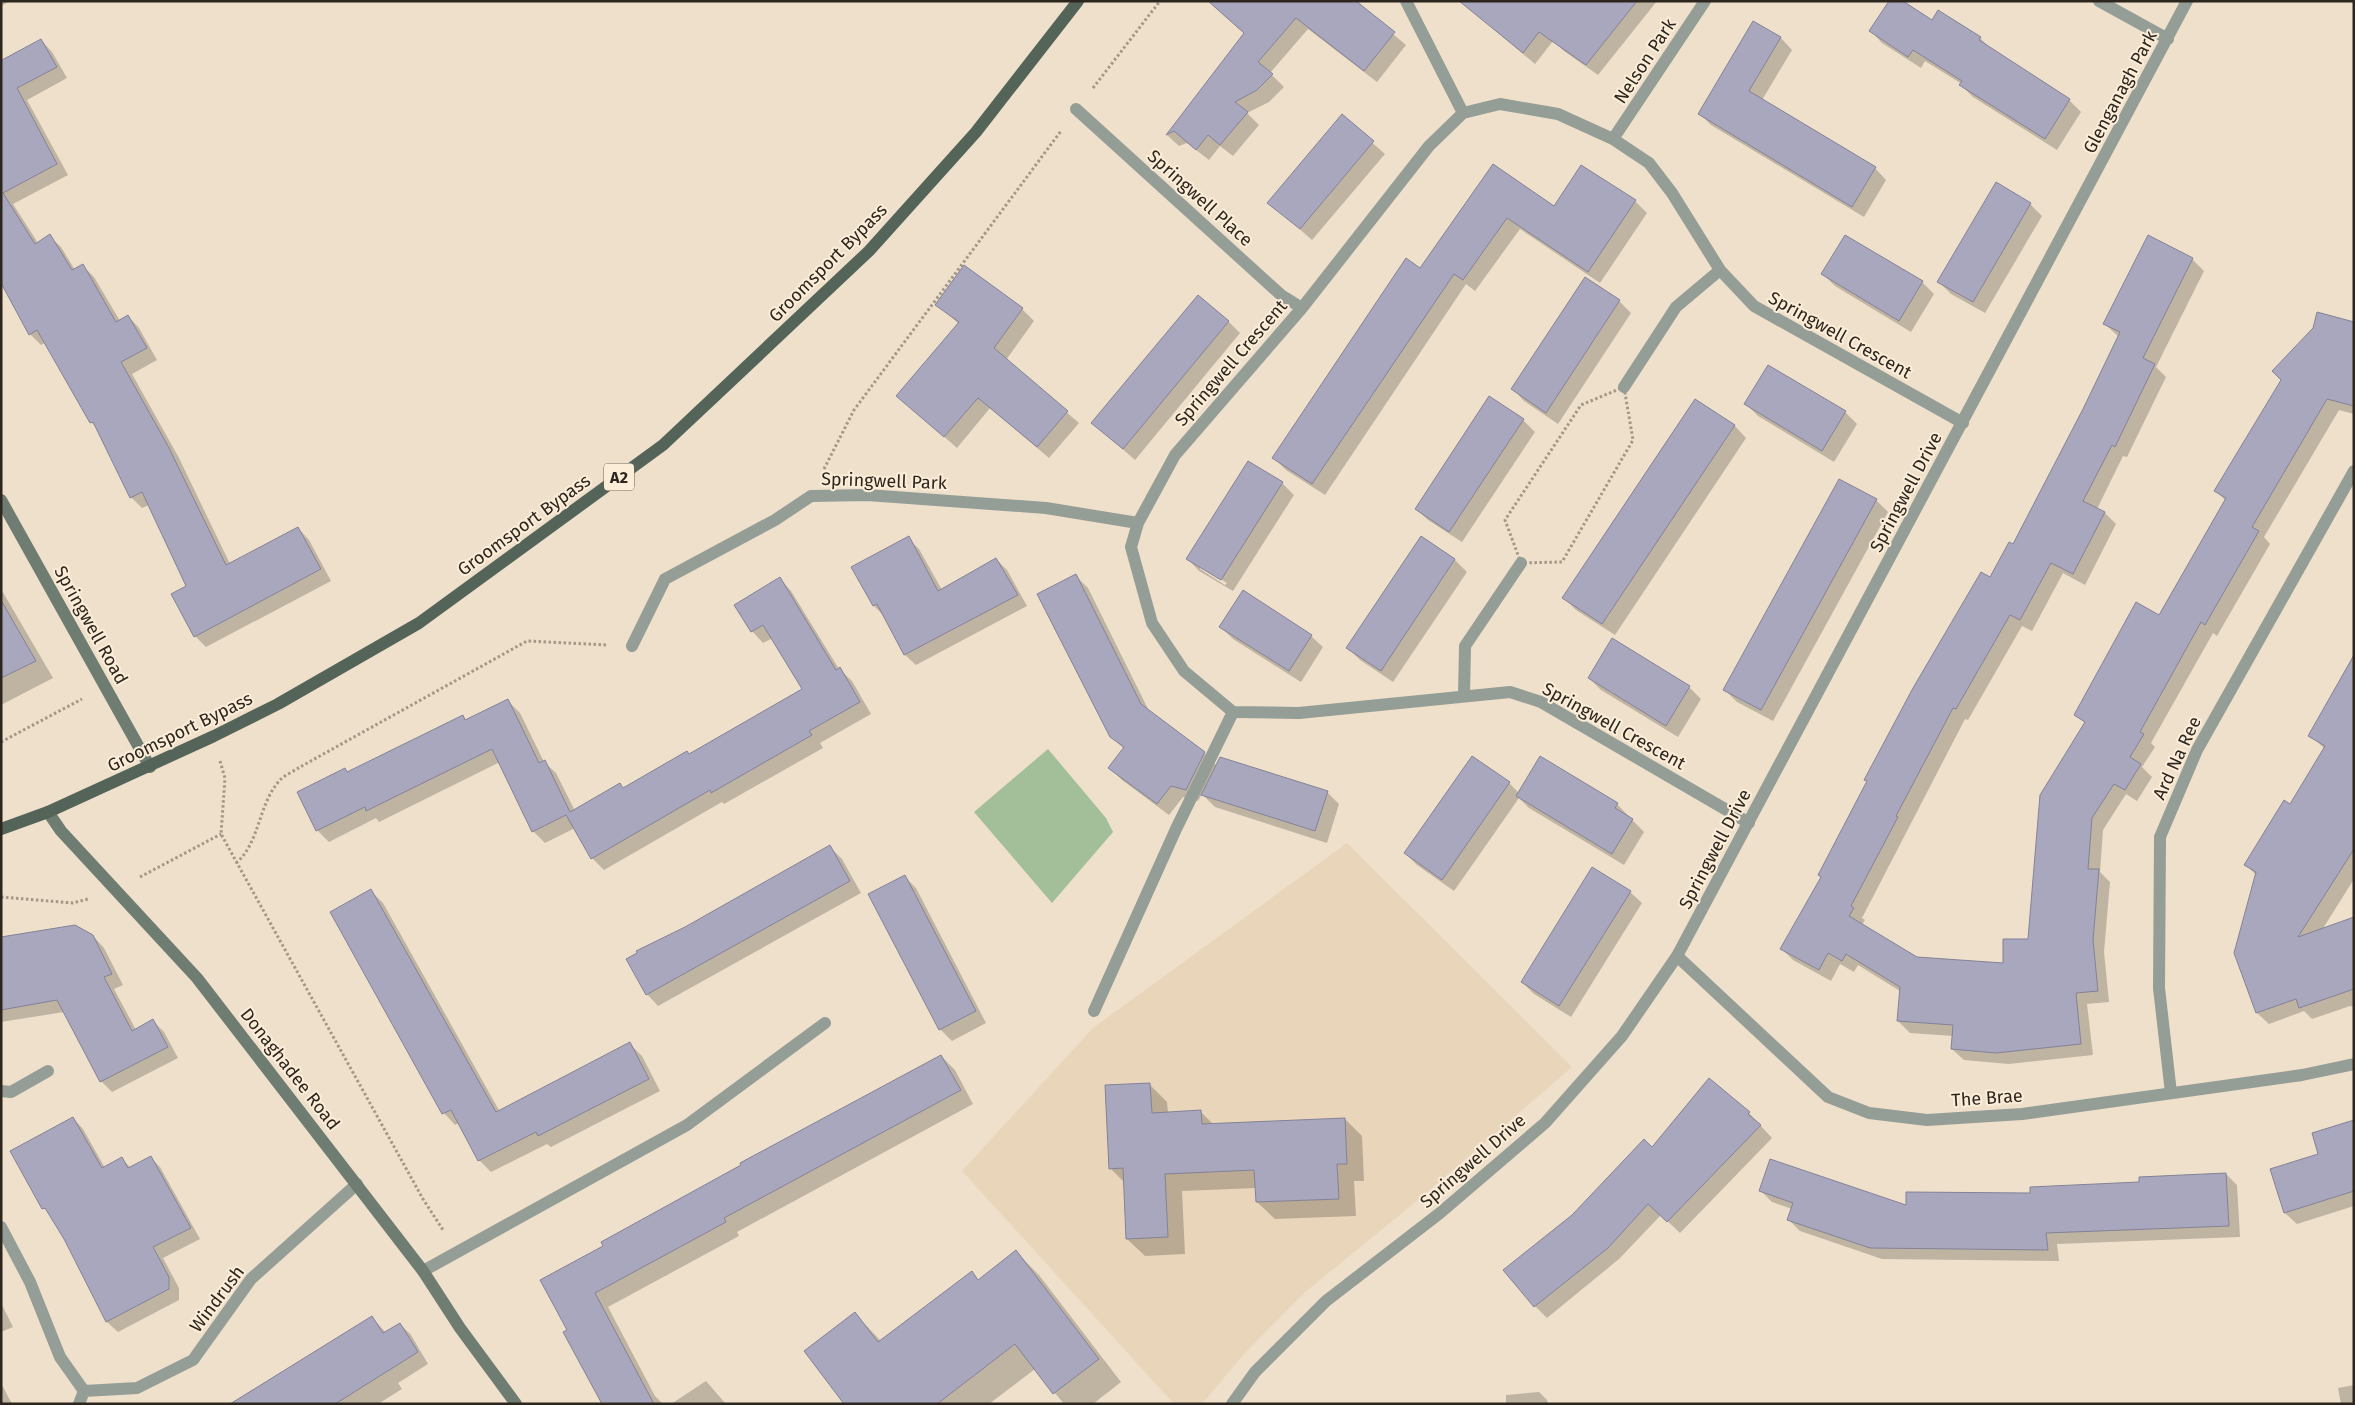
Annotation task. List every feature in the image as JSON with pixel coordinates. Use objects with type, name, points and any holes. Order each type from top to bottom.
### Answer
[{"type":"main road","name":"Groomsport Bypass","points":[[48,812],[150,767],[278,704],[419,622],[663,445],[869,250],[976,132],[1078,1]]},
{"type":"main road","name":"Springwell Road","points":[[1,500],[150,767]]},
{"type":"main road","name":"A2","points":[[1,829],[48,812]]},
{"type":"main road","name":"Donaghadee Road","points":[[48,812],[61,832],[197,978],[357,1184],[422,1271],[460,1328],[516,1404]]},
{"type":"street","points":[[1406,1],[1463,114]]},
{"type":"street","name":"Nelson Park","points":[[1613,139],[1705,1]]},
{"type":"street","points":[[2099,1],[2168,39]]},
{"type":"street","name":"Glenganagh Park","points":[[2083,198],[2188,1]]},
{"type":"street","name":"Springwell Crescent","points":[[1749,823],[1541,702],[1510,692],[1464,695],[1299,713],[1233,712],[1184,671],[1152,622],[1131,547],[1138,523],[1175,455],[1302,308],[1429,146],[1463,114],[1500,104],[1558,114],[1613,139],[1649,163],[1672,192],[1720,270],[1754,306],[1963,423]]},
{"type":"street","name":"Springwell Place","points":[[1076,109],[1281,295],[1302,308]]},
{"type":"street","name":"Springwell Drive","points":[[1232,1404],[1255,1372],[1326,1301],[1440,1213],[1544,1123],[1622,1036],[1677,956],[2083,198]]},
{"type":"street","points":[[1624,387],[1676,307],[1720,270]]},
{"type":"street","name":"Ard Na Ree","points":[[2171,1093],[2159,988],[2160,837],[2197,750],[2354,471]]},
{"type":"street","name":"Springwell Park","points":[[632,646],[665,579],[774,520],[811,496],[867,495],[1046,508],[1138,523]]},
{"type":"street","points":[[1464,695],[1465,646],[1521,563]]},
{"type":"street","points":[[1094,1011],[1176,829],[1233,712]]},
{"type":"street","name":"The Brae","points":[[1677,956],[1828,1097],[1869,1113],[1927,1120],[2022,1114],[2302,1075],[2354,1064]]},
{"type":"street","points":[[422,1271],[687,1125],[825,1023]]},
{"type":"street","points":[[1,1091],[11,1092],[48,1070]]},
{"type":"street","name":"Windrush","points":[[84,1391],[137,1388],[193,1360],[251,1279],[357,1184]]},
{"type":"street","points":[[1,1227],[30,1282],[60,1357],[84,1391],[79,1404]]},
{"type":"path","points":[[811,496],[854,410],[1076,109],[1160,1]]},
{"type":"path","points":[[1624,387],[1633,440],[1562,562],[1521,563],[1506,520],[1581,405],[1624,387]]},
{"type":"path","points":[[236,863],[246,855],[267,803],[280,780],[300,767],[527,641],[632,646]]},
{"type":"path","points":[[1,742],[105,686]]},
{"type":"path","points":[[214,736],[225,778],[221,834],[422,1199],[457,1251]]},
{"type":"shaded area","points":[[1347,843],[1572,1067],[1423,1196],[1304,1293],[1244,1354],[1202,1404],[1174,1404],[962,1171],[1093,1028]]},
{"type":"green space","points":[[1048,749],[1106,818],[1113,832],[1052,903],[974,812]]},
{"type":"building","points":[[1208,1],[1356,1],[1395,32],[1364,71],[1296,18],[1258,62],[1273,74],[1257,90],[1235,102],[1248,112],[1220,145],[1208,135],[1196,150],[1174,131],[1166,135],[1244,33]]},
{"type":"building","points":[[1459,1],[1637,1],[1586,65],[1539,32],[1523,53]]},
{"type":"building","points":[[1889,1],[1903,1],[1932,20],[1938,10],[1981,37],[1979,40],[2070,99],[2045,139],[1959,85],[1962,81],[1913,50],[1908,57],[1869,31]]},
{"type":"building","points":[[1753,21],[1781,37],[1749,91],[1876,167],[1852,207],[1698,114]]},
{"type":"building","points":[[41,39],[57,67],[17,88],[57,164],[3,193],[35,244],[50,234],[72,270],[83,264],[116,322],[128,315],[147,348],[121,362],[168,446],[226,565],[298,527],[321,569],[194,637],[171,594],[186,586],[142,492],[130,498],[93,422],[90,423],[37,330],[29,335],[1,283],[1,59]]},
{"type":"building","points":[[1342,114],[1374,141],[1300,229],[1267,203]]},
{"type":"building","points":[[1493,164],[1554,206],[1581,165],[1636,200],[1588,272],[1507,218],[1463,280],[1454,274],[1312,484],[1272,458],[1406,258],[1420,268]]},
{"type":"building","points":[[1996,182],[2031,203],[1973,302],[1937,282]]},
{"type":"building","points":[[1845,235],[1923,281],[1899,321],[1821,274]]},
{"type":"building","points":[[2148,235],[2193,258],[2143,358],[2155,364],[2115,447],[2112,445],[2083,501],[2105,512],[2073,574],[2051,563],[2020,620],[2010,615],[1956,709],[1953,708],[1851,906],[1854,908],[1849,916],[1917,957],[2003,963],[2003,939],[2028,939],[2040,795],[2085,722],[2074,715],[2136,602],[2159,615],[2226,498],[2214,491],[2281,380],[2272,371],[2313,328],[2317,312],[2354,322],[2354,406],[2327,399],[2252,527],[2259,531],[2205,625],[2201,622],[2140,732],[2144,734],[2130,757],[2141,764],[2125,790],[2114,784],[2092,818],[2088,869],[2099,869],[2093,940],[2098,991],[2076,993],[2081,1044],[1996,1053],[1951,1049],[1953,1025],[1897,1021],[1900,987],[1846,954],[1842,961],[1828,953],[1819,970],[1780,949],[1821,877],[1818,875],[1867,781],[1864,780],[1913,688],[1981,572],[1990,577],[2009,542],[2013,544],[2083,409],[2120,332],[2103,324]]},
{"type":"building","points":[[964,265],[1023,308],[994,348],[1068,411],[1037,447],[978,398],[944,437],[896,396],[959,322],[935,305]]},
{"type":"building","points":[[1585,277],[1620,300],[1546,413],[1511,389]]},
{"type":"building","points":[[1198,295],[1229,321],[1123,449],[1091,423]]},
{"type":"building","points":[[1768,365],[1846,411],[1822,451],[1744,404]]},
{"type":"building","points":[[1489,396],[1524,419],[1449,532],[1415,509]]},
{"type":"building","points":[[1695,399],[1735,425],[1602,624],[1562,598]]},
{"type":"building","points":[[1248,461],[1283,482],[1221,580],[1186,559]]},
{"type":"building","points":[[1839,479],[1877,499],[1761,710],[1723,690]]},
{"type":"building","points":[[909,536],[938,591],[996,558],[1018,595],[904,655],[877,604],[873,606],[851,567]]},
{"type":"building","points":[[1421,536],[1455,559],[1381,671],[1346,648]]},
{"type":"building","points":[[1076,574],[1141,704],[1205,752],[1186,790],[1171,786],[1157,804],[1108,768],[1124,747],[1110,737],[1037,594]]},
{"type":"building","points":[[780,577],[836,670],[840,667],[860,702],[809,731],[812,735],[711,793],[710,790],[591,859],[566,815],[532,832],[492,749],[366,811],[365,807],[316,831],[297,792],[345,768],[347,772],[463,715],[465,720],[508,699],[539,763],[545,760],[570,812],[620,783],[623,788],[687,751],[689,754],[802,689],[763,625],[751,632],[734,605]]},
{"type":"building","points":[[1243,590],[1312,635],[1289,671],[1219,627]]},
{"type":"building","points":[[1,600],[36,661],[1,678]]},
{"type":"building","points":[[1612,638],[1690,686],[1666,726],[1588,678]]},
{"type":"building","points":[[2354,655],[2354,849],[2298,937],[2354,917],[2354,989],[2299,1008],[2296,999],[2256,1013],[2234,953],[2256,872],[2244,865],[2284,800],[2290,804],[2325,746],[2308,736]]},
{"type":"building","points":[[1472,756],[1510,782],[1442,880],[1404,853]]},
{"type":"building","points":[[1540,756],[1618,803],[1615,808],[1633,819],[1612,854],[1516,796]]},
{"type":"building","points":[[1220,757],[1328,791],[1315,831],[1201,795]]},
{"type":"building","points":[[830,845],[850,881],[646,995],[626,959],[637,953],[636,951],[685,927]]},
{"type":"building","points":[[1592,867],[1631,891],[1559,1006],[1521,982]]},
{"type":"building","points":[[905,875],[976,1011],[939,1030],[868,894]]},
{"type":"building","points":[[371,889],[496,1112],[630,1042],[649,1079],[538,1136],[536,1132],[478,1161],[451,1110],[442,1114],[330,912]]},
{"type":"building","points":[[75,925],[93,935],[112,974],[104,977],[132,1031],[153,1019],[168,1047],[100,1082],[57,1000],[1,1010],[1,937]]},
{"type":"building","points":[[941,1055],[961,1090],[724,1218],[726,1222],[595,1293],[654,1404],[602,1404],[563,1332],[567,1330],[540,1280],[603,1246],[601,1242],[741,1165],[740,1163]]},
{"type":"building","points":[[1709,1078],[1750,1112],[1748,1114],[1761,1125],[1667,1222],[1648,1204],[1608,1248],[1534,1307],[1503,1270],[1572,1215],[1644,1139],[1652,1147]]},
{"type":"building","points":[[1150,1083],[1152,1113],[1201,1110],[1202,1124],[1345,1118],[1347,1164],[1337,1164],[1339,1199],[1256,1202],[1254,1170],[1165,1174],[1168,1237],[1126,1239],[1123,1168],[1109,1169],[1105,1085]]},
{"type":"building","points":[[73,1117],[102,1168],[122,1157],[128,1168],[151,1156],[191,1228],[153,1247],[169,1277],[169,1289],[106,1322],[64,1239],[45,1208],[42,1209],[10,1151]]},
{"type":"building","points":[[2354,1120],[2354,1191],[2284,1213],[2270,1169],[2318,1154],[2312,1133]]},
{"type":"building","points":[[1770,1159],[1906,1205],[1906,1192],[2030,1193],[2030,1187],[2139,1182],[2139,1177],[2226,1173],[2229,1226],[2046,1233],[2048,1250],[1870,1248],[1787,1220],[1793,1203],[1759,1191]]},
{"type":"building","points":[[1016,1250],[1099,1359],[1053,1394],[1015,1344],[937,1404],[844,1404],[804,1351],[855,1312],[878,1342],[972,1271],[978,1280]]},
{"type":"building","points":[[372,1316],[383,1333],[400,1323],[418,1352],[335,1404],[230,1404]]}]
